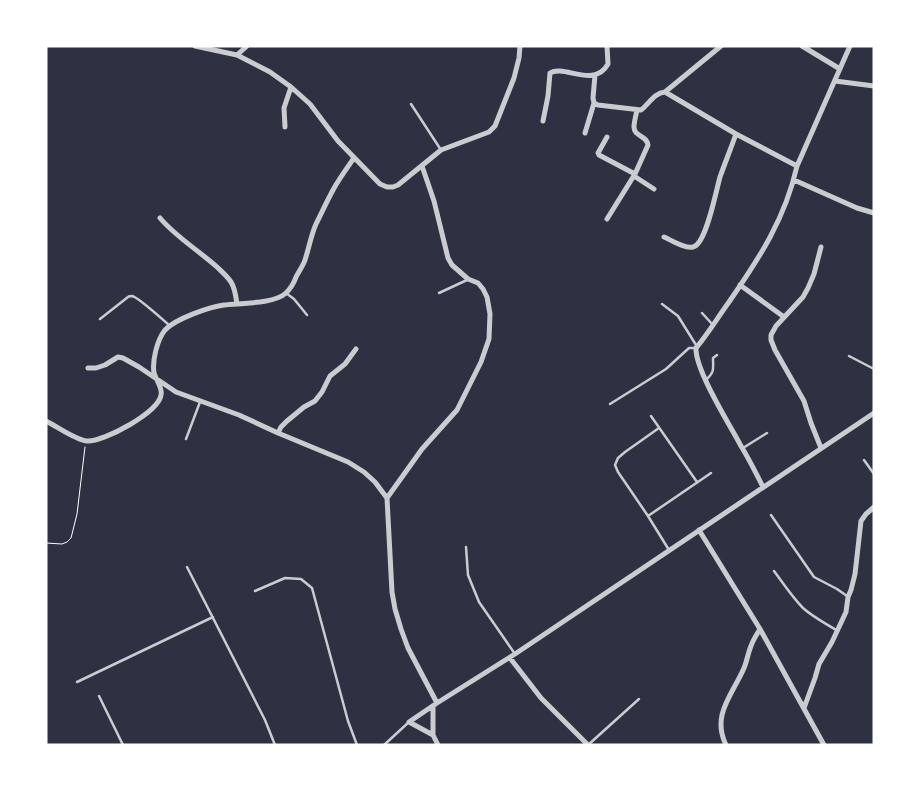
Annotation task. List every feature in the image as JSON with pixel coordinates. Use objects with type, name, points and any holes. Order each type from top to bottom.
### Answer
[{"type":"street","points":[[196,46],[238,55],[270,72],[291,87],[310,104],[338,141],[354,158],[380,184],[387,187],[398,185],[441,150],[489,132],[495,126],[514,78],[520,46]]},
{"type":"street","points":[[238,55],[247,46]]},
{"type":"street","points":[[544,120],[550,73],[554,71],[595,75],[604,71],[608,64],[607,46]]},
{"type":"street","points":[[594,102],[603,106],[641,110],[721,46]]},
{"type":"street","points":[[802,46],[840,69]]},
{"type":"street","points":[[763,487],[715,400],[696,356],[696,348],[740,286],[774,232],[784,212],[798,166],[850,46]]},
{"type":"street","points":[[585,133],[594,102],[595,75]]},
{"type":"street","points":[[835,80],[874,86]]},
{"type":"street","points":[[285,127],[284,108],[291,87]]},
{"type":"street","points":[[665,92],[736,134],[798,166]]},
{"type":"street","points":[[607,219],[635,175],[648,145],[646,139],[635,131],[637,110]]},
{"type":"street","points":[[664,237],[686,247],[693,248],[698,244],[708,222],[721,176],[736,134]]},
{"type":"street","points":[[607,137],[598,153],[599,155],[635,175],[654,189]]},
{"type":"street","points":[[46,421],[86,441],[109,436],[126,428],[151,409],[162,395],[154,373],[154,365],[160,338],[165,330],[184,318],[205,310],[222,305],[267,301],[286,293],[292,286],[304,261],[315,226],[333,189],[354,158]]},
{"type":"street","points":[[387,498],[422,449],[457,410],[489,339],[490,314],[487,297],[478,283],[468,279],[452,265],[448,258],[434,201],[422,166]]},
{"type":"street","points":[[794,180],[857,208],[874,213]]},
{"type":"street","points":[[160,218],[226,276],[234,289],[237,304]]},
{"type":"street","points":[[821,247],[814,274],[803,297],[772,331],[771,335],[775,350],[804,401],[821,448]]},
{"type":"street","points":[[740,286],[784,317]]},
{"type":"street","points":[[278,433],[287,421],[304,407],[315,401],[330,376],[345,364],[356,349]]},
{"type":"street","points":[[88,368],[96,368],[121,357],[176,392],[239,415],[348,462],[375,482],[387,498],[392,592],[395,610],[408,648],[435,705],[433,735],[438,745]]},
{"type":"street","points":[[433,735],[409,722],[512,656],[874,412]]},
{"type":"street","points":[[804,708],[816,678],[819,664],[846,612],[848,597],[855,574],[861,521],[874,507]]},
{"type":"street","points":[[698,530],[760,629],[824,745]]},
{"type":"street","points":[[726,745],[721,722],[724,706],[741,674],[751,646],[760,629]]},
{"type":"street","points":[[512,656],[541,698],[588,745]]},
{"type":"lane","points":[[411,104],[441,150]]},
{"type":"lane","points":[[439,293],[468,279]]},
{"type":"lane","points":[[286,293],[308,315]]},
{"type":"lane","points":[[100,319],[128,297],[134,296],[170,326]]},
{"type":"lane","points":[[610,404],[666,369],[689,348],[696,348],[678,316],[662,304]]},
{"type":"lane","points":[[702,313],[713,325]]},
{"type":"lane","points":[[706,380],[712,374],[714,369],[713,358],[717,355]]},
{"type":"lane","points":[[849,356],[874,369]]},
{"type":"lane","points":[[186,439],[200,400]]},
{"type":"lane","points":[[651,416],[697,482]]},
{"type":"lane","points":[[659,428],[625,452],[618,458],[615,465],[669,550]]},
{"type":"lane","points":[[743,448],[767,434]]},
{"type":"lane","points":[[864,460],[874,474]]},
{"type":"lane","points":[[648,516],[711,472]]},
{"type":"lane","points":[[771,515],[814,577],[848,597]]},
{"type":"lane","points":[[466,547],[468,575],[479,602],[512,656]]},
{"type":"lane","points":[[187,568],[265,720],[275,745]]},
{"type":"lane","points":[[774,571],[803,608],[837,631]]},
{"type":"lane","points":[[255,591],[285,578],[300,579],[312,588],[348,720],[357,745]]},
{"type":"lane","points":[[77,682],[212,617]]},
{"type":"lane","points":[[99,696],[122,745]]},
{"type":"lane","points":[[588,745],[639,699]]},
{"type":"lane","points":[[384,745],[409,722]]},
{"type":"path","points":[[46,543],[62,544],[71,538],[77,514],[86,441]]}]
